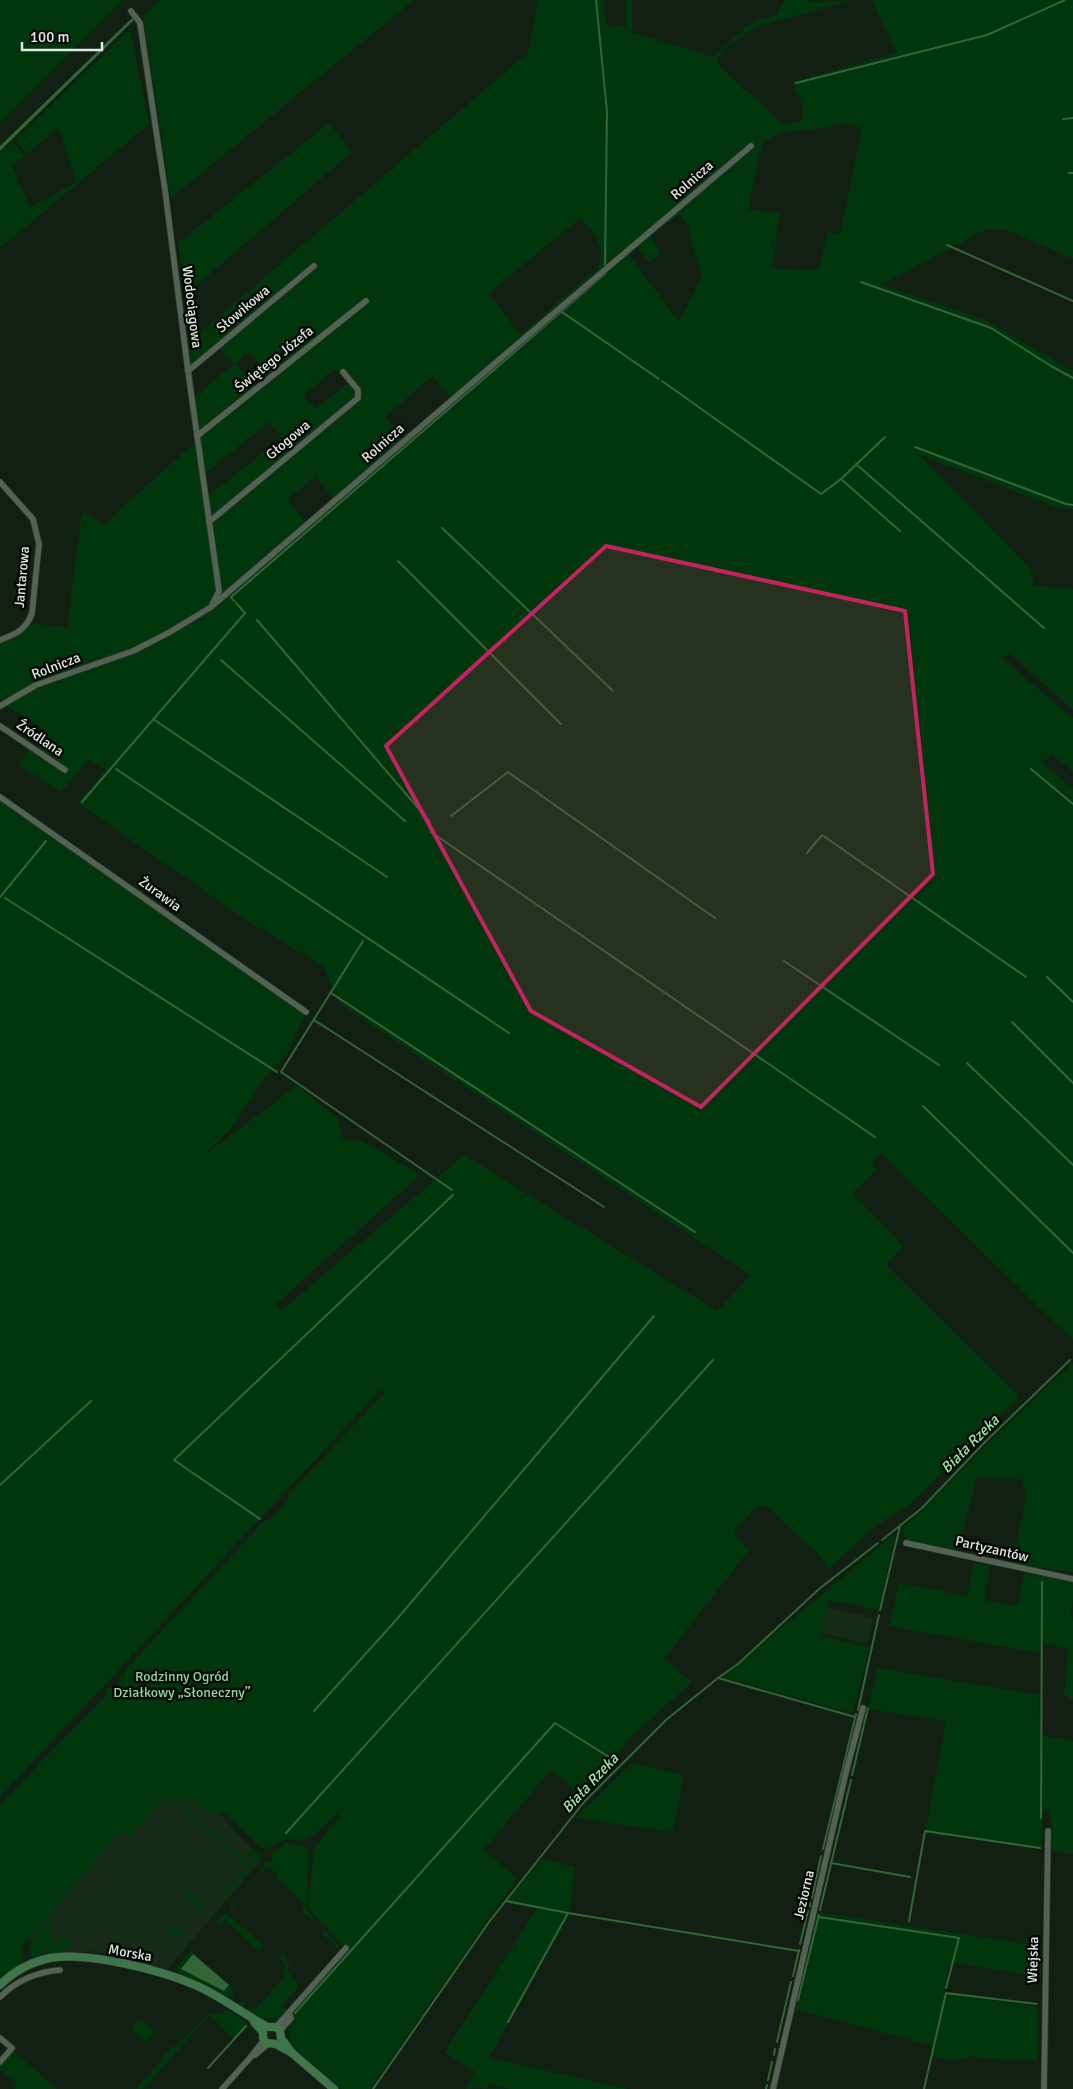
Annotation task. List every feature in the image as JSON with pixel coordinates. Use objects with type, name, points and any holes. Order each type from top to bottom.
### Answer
[{"type":"main road","name":"Morska","points":[[0,1984],[17,1971],[38,1961],[62,1957],[131,1965],[176,1977],[211,1993],[252,2018],[334,2089]]},
{"type":"street","name":"Wodociągowa","points":[[131,11],[140,23],[165,190],[219,591],[211,607]]},
{"type":"street","name":"Rolnicza","points":[[0,706],[36,685],[133,651],[170,632],[211,607],[751,146]]},
{"type":"street","name":"Słowikowa","points":[[188,371],[314,266]]},
{"type":"street","name":"Świętego Józefa","points":[[197,436],[366,301]]},
{"type":"street","name":"Głogowa","points":[[209,522],[358,398],[358,390],[343,372]]},
{"type":"street","name":"Jantarowa","points":[[0,482],[33,519],[39,544],[32,613],[20,632],[0,640]]},
{"type":"street","name":"Źródlana","points":[[0,726],[65,770]]},
{"type":"street","name":"Żurawia","points":[[0,797],[306,1012]]},
{"type":"street","name":"Partyzantów","points":[[906,1543],[1073,1580]]},
{"type":"street","name":"Jeziorna","points":[[773,2089],[846,1772],[863,1708]]},
{"type":"street","name":"Wiejska","points":[[1044,2089],[1048,1831]]},
{"type":"street","points":[[222,2089],[272,2036],[346,1948]]},
{"type":"street","points":[[0,1997],[12,1985],[25,1978],[42,1972],[60,1970]]},
{"type":"street","points":[[0,2038],[12,2048],[0,2062]]},
{"type":"highlighted area","points":[[606,546],[905,611],[933,874],[701,1107],[531,1011],[386,746]]},
{"type":"shaded area","points":[[133,17],[135,19],[0,151],[0,146]]},
{"type":"shaded area","points":[[827,1607],[873,1618],[867,1644],[821,1633]]},
{"type":"shaded area","points":[[176,1768],[262,1859],[169,1967],[163,1968],[91,1951],[45,1954],[27,1936]]},
{"type":"shaded area","points":[[193,1954],[229,1985],[224,1991],[181,1969]]},
{"type":"green space","points":[[0,0],[123,0],[0,123]]},
{"type":"green space","points":[[161,0],[414,0],[171,198],[143,16]]},
{"type":"green space","name":"Rodzinny Ogród Działkowy „Słoneczny”","points":[[538,0],[603,0],[606,25],[626,27],[626,0],[632,0],[632,32],[713,57],[745,28],[756,21],[777,15],[785,0],[808,0],[811,2],[852,0],[755,27],[724,49],[716,61],[723,70],[765,107],[780,124],[797,123],[802,120],[803,106],[792,82],[897,53],[871,0],[1073,0],[1073,259],[1005,229],[986,229],[881,285],[985,320],[1073,371],[1073,509],[1058,508],[918,454],[1030,568],[1034,586],[1073,589],[1073,710],[1009,653],[1003,659],[1073,719],[1073,772],[1052,754],[1042,762],[1073,789],[1073,1340],[881,1153],[872,1164],[877,1169],[853,1194],[903,1246],[886,1265],[1020,1397],[912,1502],[877,1525],[828,1569],[820,1556],[765,1505],[756,1507],[733,1533],[749,1550],[664,1659],[692,1682],[634,1734],[582,1796],[551,1770],[483,1850],[517,1878],[370,2089],[342,2089],[289,2043],[288,2024],[291,2013],[347,1949],[311,1912],[308,1904],[314,1848],[340,1817],[337,1813],[316,1833],[303,1840],[284,1840],[267,1849],[260,1847],[225,1813],[210,1811],[181,1799],[174,1799],[167,1803],[163,1799],[133,1833],[135,1837],[123,1833],[117,1836],[22,1946],[21,1951],[24,1961],[0,1978],[0,1805],[107,1694],[105,1692],[110,1687],[114,1689],[121,1680],[119,1677],[265,1520],[269,1520],[289,1499],[287,1496],[385,1392],[381,1389],[0,1797],[0,801],[306,1012],[288,1053],[267,1075],[233,1126],[204,1155],[297,1086],[337,1117],[343,1139],[364,1142],[420,1175],[276,1304],[281,1311],[464,1155],[717,1311],[751,1275],[339,1003],[323,966],[245,919],[78,803],[106,770],[89,759],[61,792],[19,765],[31,745],[36,748],[47,731],[0,701],[0,642],[26,630],[32,623],[67,628],[82,512],[104,524],[201,437],[195,397],[234,364],[217,345],[191,367],[189,342],[528,53]],"holes":[[[845,123],[862,128],[840,234],[828,232],[819,270],[772,269],[780,212],[748,210],[762,142],[783,132],[823,128]],[[679,214],[689,227],[693,248],[702,275],[679,322],[629,255],[637,247],[650,263],[660,252],[651,237]],[[581,217],[598,240],[601,252],[599,267],[520,335],[489,293]],[[249,352],[274,379],[259,391],[236,363]],[[335,369],[348,383],[315,409],[303,395]],[[432,376],[457,404],[408,445],[385,417]],[[269,422],[282,438],[203,500],[200,477]],[[316,476],[336,503],[308,526],[288,499]]]},
{"type":"green space","points":[[130,29],[149,124],[0,248],[0,154],[12,142],[24,156],[12,166],[30,208],[76,182],[58,128],[26,154],[15,140]]},
{"type":"green space","points":[[329,123],[352,152],[185,295],[178,243]]},
{"type":"green space","points":[[1073,1363],[1073,1572],[1012,1563],[1026,1497],[1021,1479],[975,1478],[976,1481],[958,1550],[908,1540],[903,1536],[903,1527],[921,1512],[990,1441]]},
{"type":"green space","points":[[893,1535],[895,1536],[878,1610],[829,1600],[821,1633],[821,1636],[870,1647],[852,1713],[723,1677]]},
{"type":"green space","points":[[974,1563],[990,1566],[984,1600],[1018,1606],[1024,1573],[1073,1582],[1073,1600],[1070,1616],[1073,1617],[1073,1700],[1064,1695],[1068,1649],[1041,1642],[1040,1653],[889,1626],[899,1583],[967,1596]]},
{"type":"green space","points":[[878,1668],[1039,1695],[1040,1735],[1073,1741],[1073,1854],[1051,1850],[1052,1824],[1048,1810],[1043,1809],[1042,1849],[925,1833],[946,1721],[868,1709]]},
{"type":"green space","points":[[632,1763],[684,1775],[673,1832],[576,1818]]},
{"type":"green space","points":[[187,1810],[240,1855],[243,1857],[245,1855],[245,1861],[241,1866],[239,1864],[241,1860],[185,1812],[182,1815],[180,1813]]},
{"type":"green space","points":[[286,1843],[300,1845],[309,1850],[307,1908],[309,1914],[339,1946],[339,1951],[323,1935],[323,1930],[301,1910],[305,1905],[276,1877],[278,1875],[270,1867],[267,1869],[265,1867],[263,1869],[264,1874],[260,1872],[232,1904],[235,1907],[231,1909],[229,1907],[260,1871],[266,1861],[270,1862],[272,1860],[272,1854]]},
{"type":"green space","points":[[251,1849],[258,1850],[259,1855],[261,1853],[263,1857],[260,1856],[227,1894],[230,1896],[224,1898],[223,1894],[250,1863],[249,1851]]},
{"type":"green space","points":[[543,1859],[574,1867],[570,1913],[489,2058],[628,2089],[510,2089],[488,2084],[487,2089],[473,2087],[466,2089],[475,2071],[444,2053],[537,1909],[505,1903]]},
{"type":"green space","points":[[176,1888],[195,1897],[204,1906],[176,1938],[166,1936],[175,1928],[182,1929],[200,1909]]},
{"type":"green space","points":[[226,1913],[262,1944],[263,1947],[259,1951],[225,1920],[220,1925],[217,1921]]},
{"type":"green space","points":[[823,1913],[1037,1946],[1039,1949],[1039,1976],[950,1962],[944,1989],[945,1994],[1038,2007],[1038,2060],[986,2059],[974,2056],[957,2061],[931,2057],[933,2046],[796,2009],[817,1914]]},
{"type":"green space","points":[[52,1917],[55,1919],[50,1925],[51,1930],[48,1934],[54,1941],[42,1955],[33,1958],[29,1952],[31,1942]]},
{"type":"green space","points":[[62,1935],[67,1940],[74,1941],[64,1951],[44,1955]]},
{"type":"green space","points":[[191,1951],[231,1986],[231,1991],[233,1991],[235,1998],[232,1999],[207,1985],[179,1973],[177,1967]]},
{"type":"green space","points":[[283,1954],[290,1966],[287,1970],[298,1985],[297,1988],[283,2006],[287,2012],[281,2018],[261,2019],[240,2003],[245,2001],[244,2006],[250,2010],[253,2007],[256,2009],[286,1975],[283,1972],[285,1965],[280,1958]]},
{"type":"green space","points":[[227,2009],[242,2019],[253,2030],[247,2026],[235,2040],[210,2015],[143,2089],[136,2089],[171,2048],[177,2045],[209,2014],[221,2014]]},
{"type":"green space","points":[[139,2020],[143,2021],[155,2032],[146,2042],[131,2029]]},
{"type":"green space","points":[[11,2052],[15,2053],[57,2089],[14,2089],[17,2084],[0,2069],[0,2064]]},
{"type":"waterway","points":[[596,0],[607,112],[605,268]]},
{"type":"waterway","points":[[796,83],[987,35],[1065,0]]},
{"type":"waterway","points":[[1063,119],[1073,118]]},
{"type":"waterway","points":[[947,245],[1073,301]]},
{"type":"waterway","points":[[234,601],[231,597],[606,273]]},
{"type":"waterway","points":[[861,282],[991,328],[1073,378]]},
{"type":"waterway","points":[[562,312],[659,379]]},
{"type":"waterway","points":[[662,381],[821,494],[841,479]]},
{"type":"waterway","points":[[885,437],[841,479],[900,531]]},
{"type":"waterway","points":[[915,447],[1073,505]]},
{"type":"waterway","points":[[856,464],[1044,628]]},
{"type":"waterway","points":[[442,528],[612,690]]},
{"type":"waterway","points":[[398,561],[561,724]]},
{"type":"waterway","points":[[82,802],[245,613],[236,603]]},
{"type":"waterway","points":[[257,620],[430,822]]},
{"type":"waterway","points":[[221,660],[405,821]]},
{"type":"waterway","points":[[153,719],[387,877]]},
{"type":"waterway","points":[[116,769],[509,1033]]},
{"type":"waterway","points":[[1031,769],[1073,804]]},
{"type":"waterway","points":[[451,816],[508,772],[715,918]]},
{"type":"waterway","points":[[431,832],[875,1137]]},
{"type":"waterway","points":[[807,853],[822,835],[1026,977]]},
{"type":"waterway","points":[[0,897],[46,841]]},
{"type":"waterway","points":[[5,898],[277,1072]]},
{"type":"waterway","points":[[363,941],[281,1072],[452,1190]]},
{"type":"waterway","points":[[784,961],[939,1065]]},
{"type":"waterway","points":[[1047,977],[1073,1002]]},
{"type":"waterway","points":[[331,993],[695,1232]]},
{"type":"waterway","points":[[314,1020],[604,1207]]},
{"type":"waterway","points":[[1012,1022],[1073,1083]]},
{"type":"waterway","points":[[967,1063],[1073,1165]]},
{"type":"waterway","points":[[923,1106],[1073,1253]]},
{"type":"waterway","points":[[260,1519],[174,1460],[453,1195]]},
{"type":"waterway","points":[[314,1711],[397,1619],[654,1316]]},
{"type":"waterway","points":[[286,1833],[713,1360]]},
{"type":"waterway","name":"Biała Rzeka","points":[[882,1540],[922,1508],[984,1443],[1070,1360]]},
{"type":"waterway","points":[[0,1485],[91,1401]]},
{"type":"waterway","points":[[880,1610],[900,1526]]},
{"type":"waterway","name":"Biała Rzeka","points":[[373,2089],[489,1922],[584,1802],[666,1720],[738,1664],[819,1589],[878,1543]]},
{"type":"waterway","points":[[1041,1818],[1042,1582]]},
{"type":"waterway","points":[[858,1710],[879,1615]]},
{"type":"waterway","points":[[718,1678],[855,1717]]},
{"type":"waterway","points":[[852,1775],[868,1708]]},
{"type":"waterway","points":[[823,1849],[856,1714]]},
{"type":"waterway","points":[[295,2013],[555,1723],[609,1757]]},
{"type":"waterway","points":[[820,1910],[851,1780]]},
{"type":"waterway","points":[[909,1921],[925,1831],[1040,1848]]},
{"type":"waterway","points":[[812,1898],[821,1856]]},
{"type":"waterway","points":[[831,1863],[910,1877]]},
{"type":"waterway","points":[[506,1901],[799,1951]]},
{"type":"waterway","points":[[800,1944],[808,1911]]},
{"type":"waterway","points":[[508,2022],[568,1913]]},
{"type":"waterway","points":[[798,2000],[819,1915]]},
{"type":"waterway","points":[[819,1917],[959,1938],[946,1988]]},
{"type":"waterway","points":[[793,1976],[799,1950]]},
{"type":"waterway","points":[[777,2042],[791,1982]]},
{"type":"waterway","points":[[924,2089],[946,1993],[1037,2004]]},
{"type":"waterway","points":[[208,2068],[246,2026]]},
{"type":"waterway","points":[[774,2055],[775,2049]]},
{"type":"waterway","points":[[768,2080],[772,2062]]},
{"type":"waterway","points":[[766,2089],[767,2085]]}]
